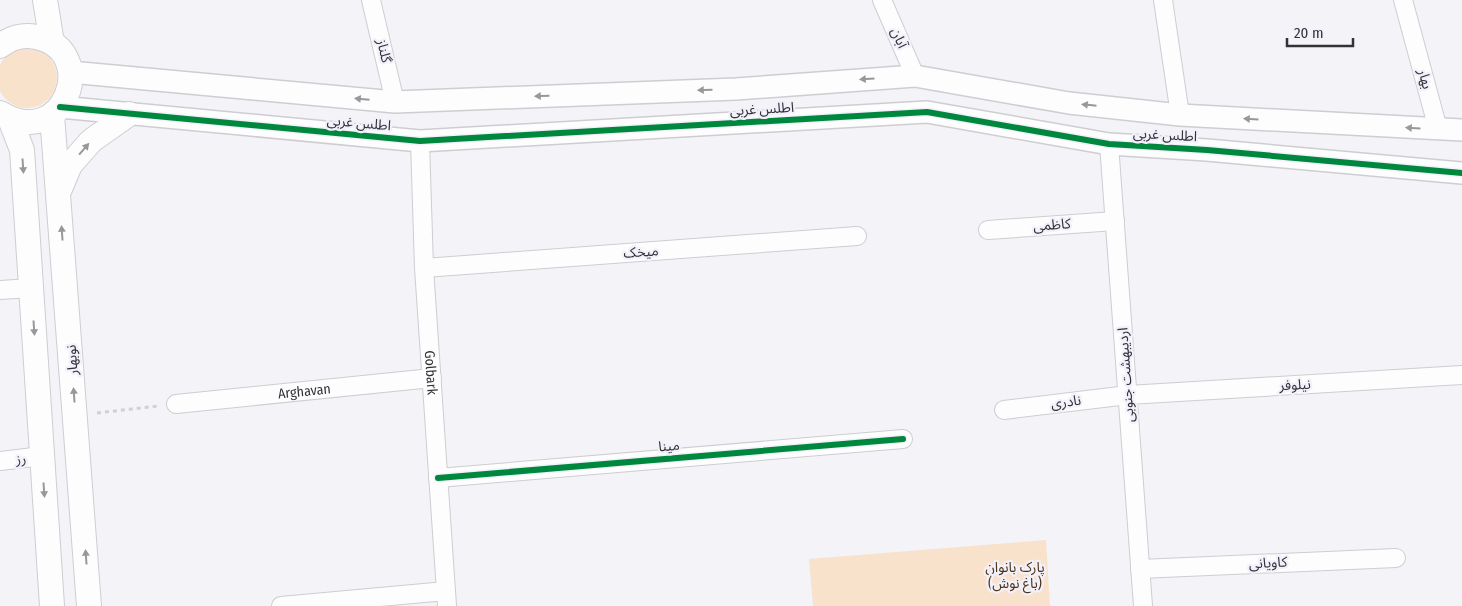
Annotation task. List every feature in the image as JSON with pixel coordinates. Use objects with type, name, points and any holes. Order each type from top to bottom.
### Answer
[{"type":"main road","points":[[48,3],[52,43]]},
{"type":"main road","points":[[0,46],[17,37],[29,36],[52,43],[67,61],[70,72],[69,91],[56,111],[32,122],[5,116]]},
{"type":"main road","name":"نوبهار","points":[[56,111],[59,191],[89,606]]},
{"type":"main road","points":[[59,191],[70,165],[91,141],[129,114]]},
{"type":"main road","points":[[5,116],[22,150],[52,606]]},
{"type":"street","name":"گلناز","points":[[371,0],[395,102]]},
{"type":"street","name":"آبان","points":[[882,0],[915,76]]},
{"type":"street","points":[[1163,0],[1180,115]]},
{"type":"street","name":"بهار","points":[[1404,0],[1438,129]]},
{"type":"street","name":"اطلس غربی","points":[[70,72],[395,102],[736,89],[915,76],[1069,103],[1180,115],[1462,130]]},
{"type":"street","name":"اطلس غربی","points":[[56,111],[129,114],[420,141],[927,112],[1109,144],[1207,150],[1462,173]]},
{"type":"street","name":"Golbark","points":[[420,141],[424,268],[446,599]]},
{"type":"street","name":"اردیبهشت جنوبی","points":[[1109,144],[1143,606]]},
{"type":"street","name":"کاظمی","points":[[988,230],[1115,221]]},
{"type":"street","name":"میخک","points":[[424,268],[857,236]]},
{"type":"street","points":[[0,290],[31,288]]},
{"type":"street","name":"نیلوفر","points":[[1128,395],[1462,374]]},
{"type":"street","name":"Arghavan","points":[[176,404],[432,378]]},
{"type":"street","name":"نادری","points":[[1004,410],[1128,395]]},
{"type":"street","name":"مینا","points":[[438,478],[903,439]]},
{"type":"street","name":"رز","points":[[0,461],[42,456]]},
{"type":"street","name":"کاویانی","points":[[1140,569],[1396,558]]},
{"type":"street","points":[[282,606],[446,599]]},
{"type":"path","points":[[76,416],[176,404]]},
{"type":"green space","points":[[27,48],[44,53],[52,61],[57,78],[52,95],[44,103],[27,108],[10,103],[2,95],[-3,78],[2,61],[10,53]]},
{"type":"green space","name":"پارک بانوان (باغ نوش)","points":[[1046,540],[1050,606],[813,606],[809,559]]},
{"type":"cycle path","points":[[60,107],[420,141],[927,112],[1109,144],[1207,150],[1462,173]]},
{"type":"cycle path","points":[[438,478],[903,439]]}]
